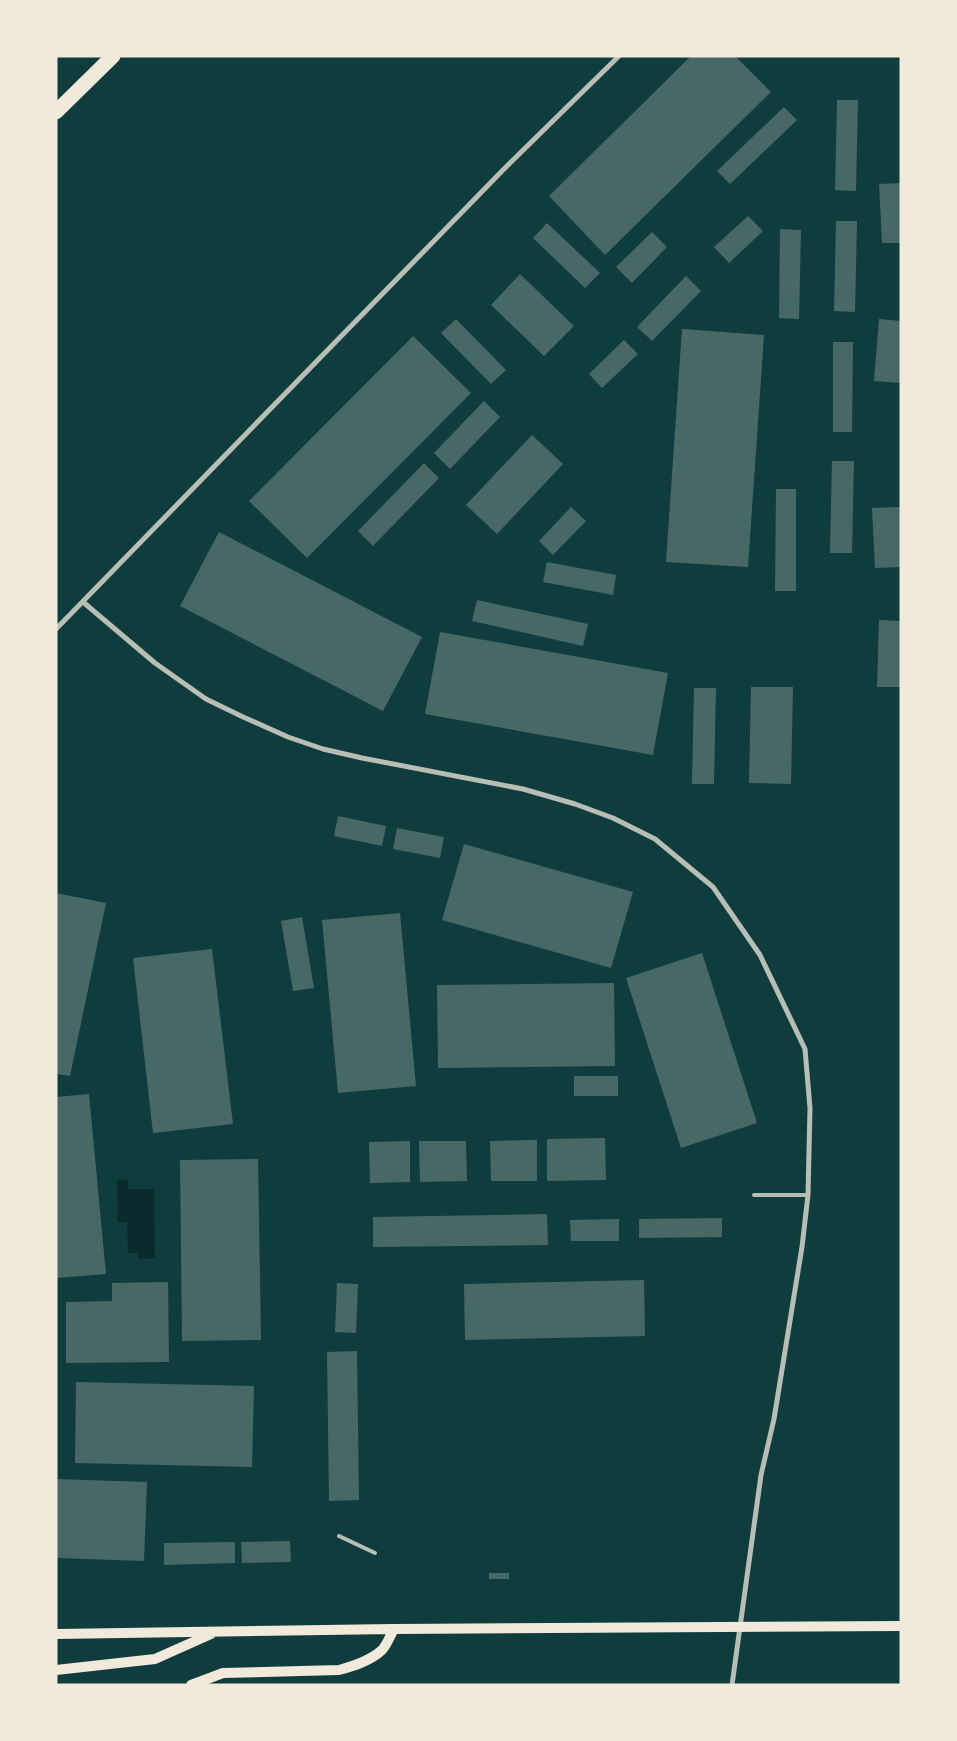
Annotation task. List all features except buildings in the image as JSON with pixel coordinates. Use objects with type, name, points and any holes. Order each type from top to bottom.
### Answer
[{"type":"highway","points":[[56,112],[112,56]]},
{"type":"main road","points":[[56,1634],[394,1629],[901,1626]]},
{"type":"main road","points":[[191,1685],[223,1673],[339,1670],[371,1658],[382,1649],[394,1629]]},
{"type":"main road","points":[[56,1670],[156,1659],[217,1632]]},
{"type":"street","points":[[56,629],[496,177],[619,56]]},
{"type":"street","points":[[83,602],[156,663],[206,698],[288,737],[323,749],[362,758],[523,789],[613,818],[655,839],[713,887],[760,956],[805,1049],[810,1108],[808,1195],[802,1247],[774,1419],[761,1474],[732,1685]]},
{"type":"lane","points":[[754,1195],[808,1195]]},
{"type":"lane","points":[[339,1536],[375,1553]]},
{"type":"water","points":[[117,1180],[128,1180],[128,1189],[154,1189],[155,1258],[139,1259],[138,1253],[128,1253],[127,1222],[118,1222]]}]
